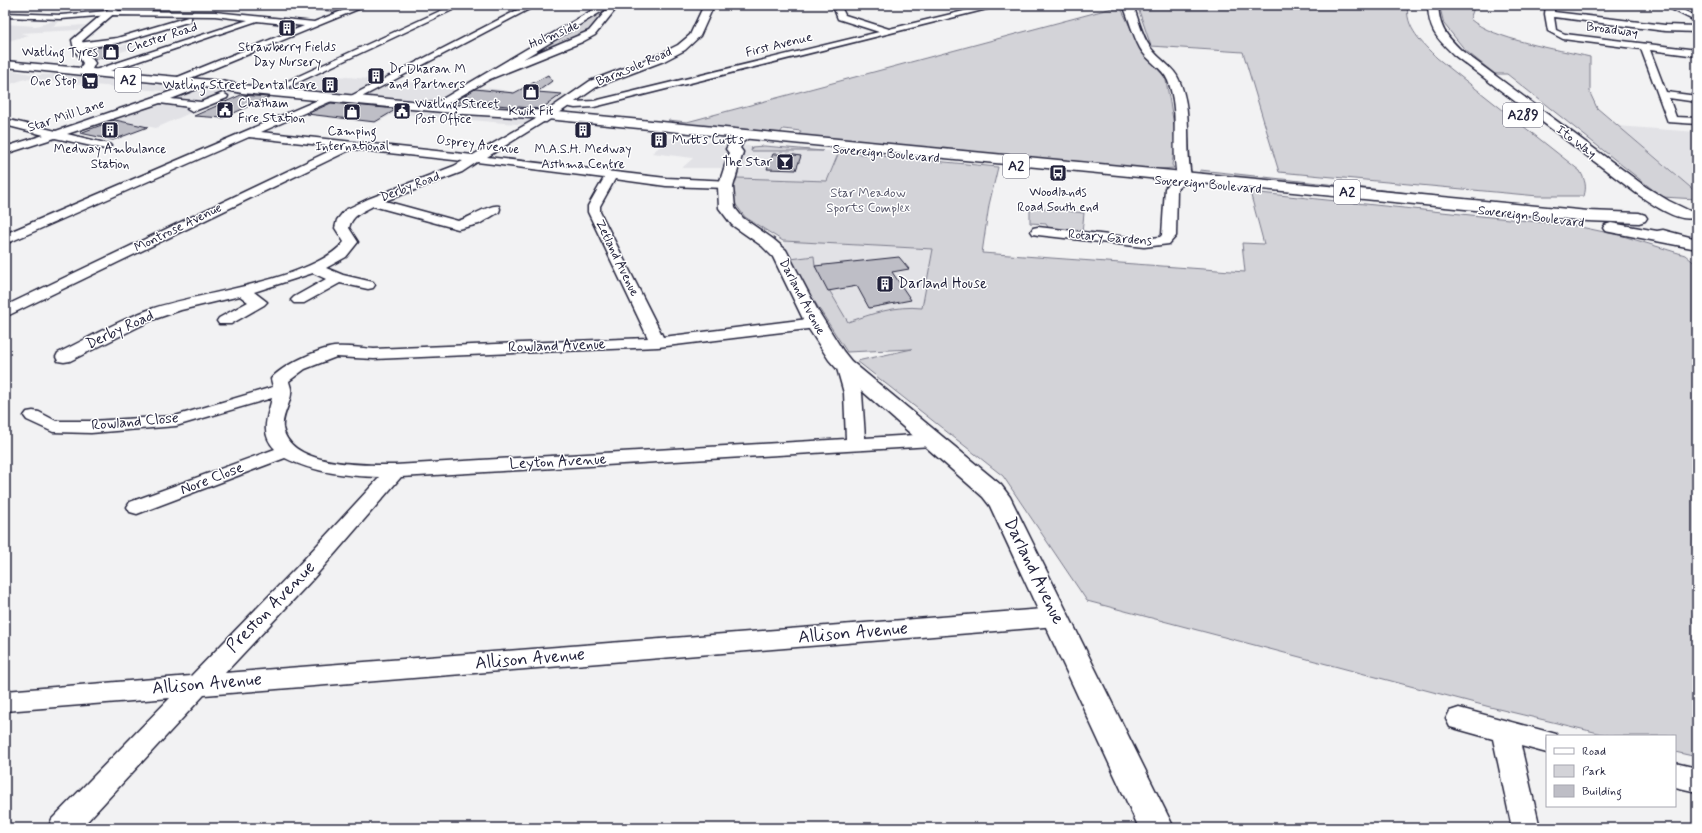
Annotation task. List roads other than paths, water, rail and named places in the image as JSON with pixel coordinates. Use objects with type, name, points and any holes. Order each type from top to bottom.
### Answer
[{"type":"main road","points":[[83,72],[86,71],[89,63],[82,54],[76,42],[119,5]]},
{"type":"main road","name":"Barnsole Road","points":[[544,117],[599,80],[662,56],[686,43],[696,32],[702,14],[709,5]]},
{"type":"main road","points":[[1128,5],[1145,48],[1174,79],[1182,114],[1184,148],[1181,159],[1181,179]]},
{"type":"main road","name":"Ito Way","points":[[1433,5],[1434,22],[1438,31],[1446,41],[1472,65],[1641,190],[1663,204],[1691,216]]},
{"type":"main road","name":"Ito Way","points":[[1422,24],[1431,40],[1457,65],[1619,189]]},
{"type":"main road","points":[[44,68],[70,63],[82,54]]},
{"type":"main road","points":[[61,72],[82,54]]},
{"type":"main road","name":"A2","points":[[9,66],[44,68],[61,72],[83,72],[176,81],[200,85]]},
{"type":"main road","name":"A2","points":[[9,66],[269,92],[544,117],[745,140]]},
{"type":"main road","points":[[563,117],[560,113],[566,104],[564,103]]},
{"type":"main road","name":"A2","points":[[544,117],[563,117],[745,140]]},
{"type":"main road","name":"Sovereign Boulevard","points":[[745,140],[1588,216],[1661,211],[1691,216]]},
{"type":"main road","name":"Darland Avenue","points":[[745,140],[727,184],[728,208],[742,224],[773,246],[781,256],[790,276],[831,350],[844,365],[992,491],[1001,503],[1157,828]]},
{"type":"main road","name":"Sovereign Boulevard","points":[[1181,179],[1541,217],[1678,240]]},
{"type":"main road","points":[[1641,212],[1642,223],[1650,229],[1678,240],[1697,244]]},
{"type":"street","points":[[176,81],[364,5]]},
{"type":"street","points":[[269,92],[459,5]]},
{"type":"street","points":[[350,99],[533,5]]},
{"type":"street","points":[[831,5],[838,8],[841,17],[888,32]]},
{"type":"street","name":"First Avenue","points":[[564,103],[575,105],[592,104],[999,5]]},
{"type":"street","name":"Broadway","points":[[1550,5],[1549,14],[1552,31],[1563,36],[1697,53]]},
{"type":"street","points":[[1667,5],[1697,20]]},
{"type":"street","name":"Holmside","points":[[434,107],[609,7]]},
{"type":"street","name":"Holmside","points":[[487,77],[592,33],[609,7]]},
{"type":"street","points":[[5,15],[63,17],[107,14],[202,14],[314,25]]},
{"type":"street","points":[[82,54],[118,40],[202,14]]},
{"type":"street","points":[[1549,14],[1664,28],[1697,30]]},
{"type":"street","name":"Chester Road","points":[[95,73],[259,19]]},
{"type":"street","points":[[1645,47],[1672,120],[1697,121]]},
{"type":"street","name":"Holmside","points":[[509,63],[520,64]]},
{"type":"street","name":"Star Mill Lane","points":[[5,151],[200,85]]},
{"type":"street","points":[[1662,94],[1697,99]]},
{"type":"street","points":[[186,112],[223,96]]},
{"type":"street","points":[[5,239],[332,98]]},
{"type":"street","points":[[159,100],[203,105]]},
{"type":"street","name":"Derby Road","points":[[64,357],[158,312],[246,289],[314,269],[333,260],[349,249],[351,242],[342,228],[344,220],[350,213],[372,202],[458,168],[544,117]]},
{"type":"street","points":[[5,122],[105,146]]},
{"type":"street","name":"Osprey Avenue","points":[[250,134],[477,158],[669,182],[727,184]]},
{"type":"street","name":"Montrose Avenue","points":[[5,312],[351,145]]},
{"type":"street","name":"Zetland Avenue","points":[[612,175],[594,206],[594,212],[658,342]]},
{"type":"street","name":"Rotary Gardens","points":[[1038,232],[1142,242],[1164,241],[1169,236],[1171,188],[1181,179]]},
{"type":"street","points":[[372,202],[458,225],[474,221],[494,209]]},
{"type":"street","points":[[1678,240],[1697,250]]},
{"type":"street","points":[[314,269],[338,278],[368,285]]},
{"type":"street","points":[[299,300],[338,278]]},
{"type":"street","points":[[225,321],[259,302],[248,296],[246,289]]},
{"type":"street","name":"Rowland Avenue","points":[[283,390],[280,379],[300,364],[334,352],[374,354],[658,342],[816,323]]},
{"type":"street","name":"Darland Avenue","points":[[844,365],[853,393],[856,445]]},
{"type":"street","points":[[283,390],[274,428],[286,451]]},
{"type":"street","name":"Rowland Close","points":[[33,416],[53,426],[91,427],[176,421],[283,390]]},
{"type":"street","name":"Leyton Avenue","points":[[286,451],[309,462],[331,468],[359,471],[395,471],[933,440]]},
{"type":"street","name":"Nore Close","points":[[138,507],[286,451]]},
{"type":"street","name":"Preston Avenue","points":[[62,828],[196,685],[304,574],[379,491],[395,471]]},
{"type":"street","name":"Allison Avenue","points":[[5,701],[1056,617]]},
{"type":"street","points":[[1459,719],[1546,742]]},
{"type":"street","points":[[1504,730],[1526,828]]},
{"type":"street","points":[[1676,775],[1697,780]]},
{"type":"place","name":"Strawberry Fields Day Nursery","points":[[287,28]]},
{"type":"place","name":"Watling Tyres","points":[[111,52]]},
{"type":"place","name":"Dr Dharan M and Partners","points":[[376,76]]},
{"type":"place","name":"One Stop","points":[[90,81]]},
{"type":"place","name":"Watling Street Dental Care","points":[[330,85]]},
{"type":"place","name":"Kwik Fit","points":[[531,92]]},
{"type":"place","name":"Chatham Fire Station","points":[[225,110]]},
{"type":"place","name":"Watling Street Post Office","points":[[402,111]]},
{"type":"place","name":"Camping International","points":[[352,112]]},
{"type":"place","name":"Medway Ambulance Station","points":[[110,130]]},
{"type":"place","name":"M.A.S.H. Medway Asthma Centre","points":[[583,130]]},
{"type":"place","name":"Mutts Cutts","points":[[659,140]]},
{"type":"place","name":"The Star","points":[[785,162]]},
{"type":"place","name":"Woodlands Road South end","points":[[1058,173]]},
{"type":"place","name":"Darland House","points":[[885,284]]},
{"type":"park label","name":"Star Meadow Sports Complex","points":[[868,200]]}]
